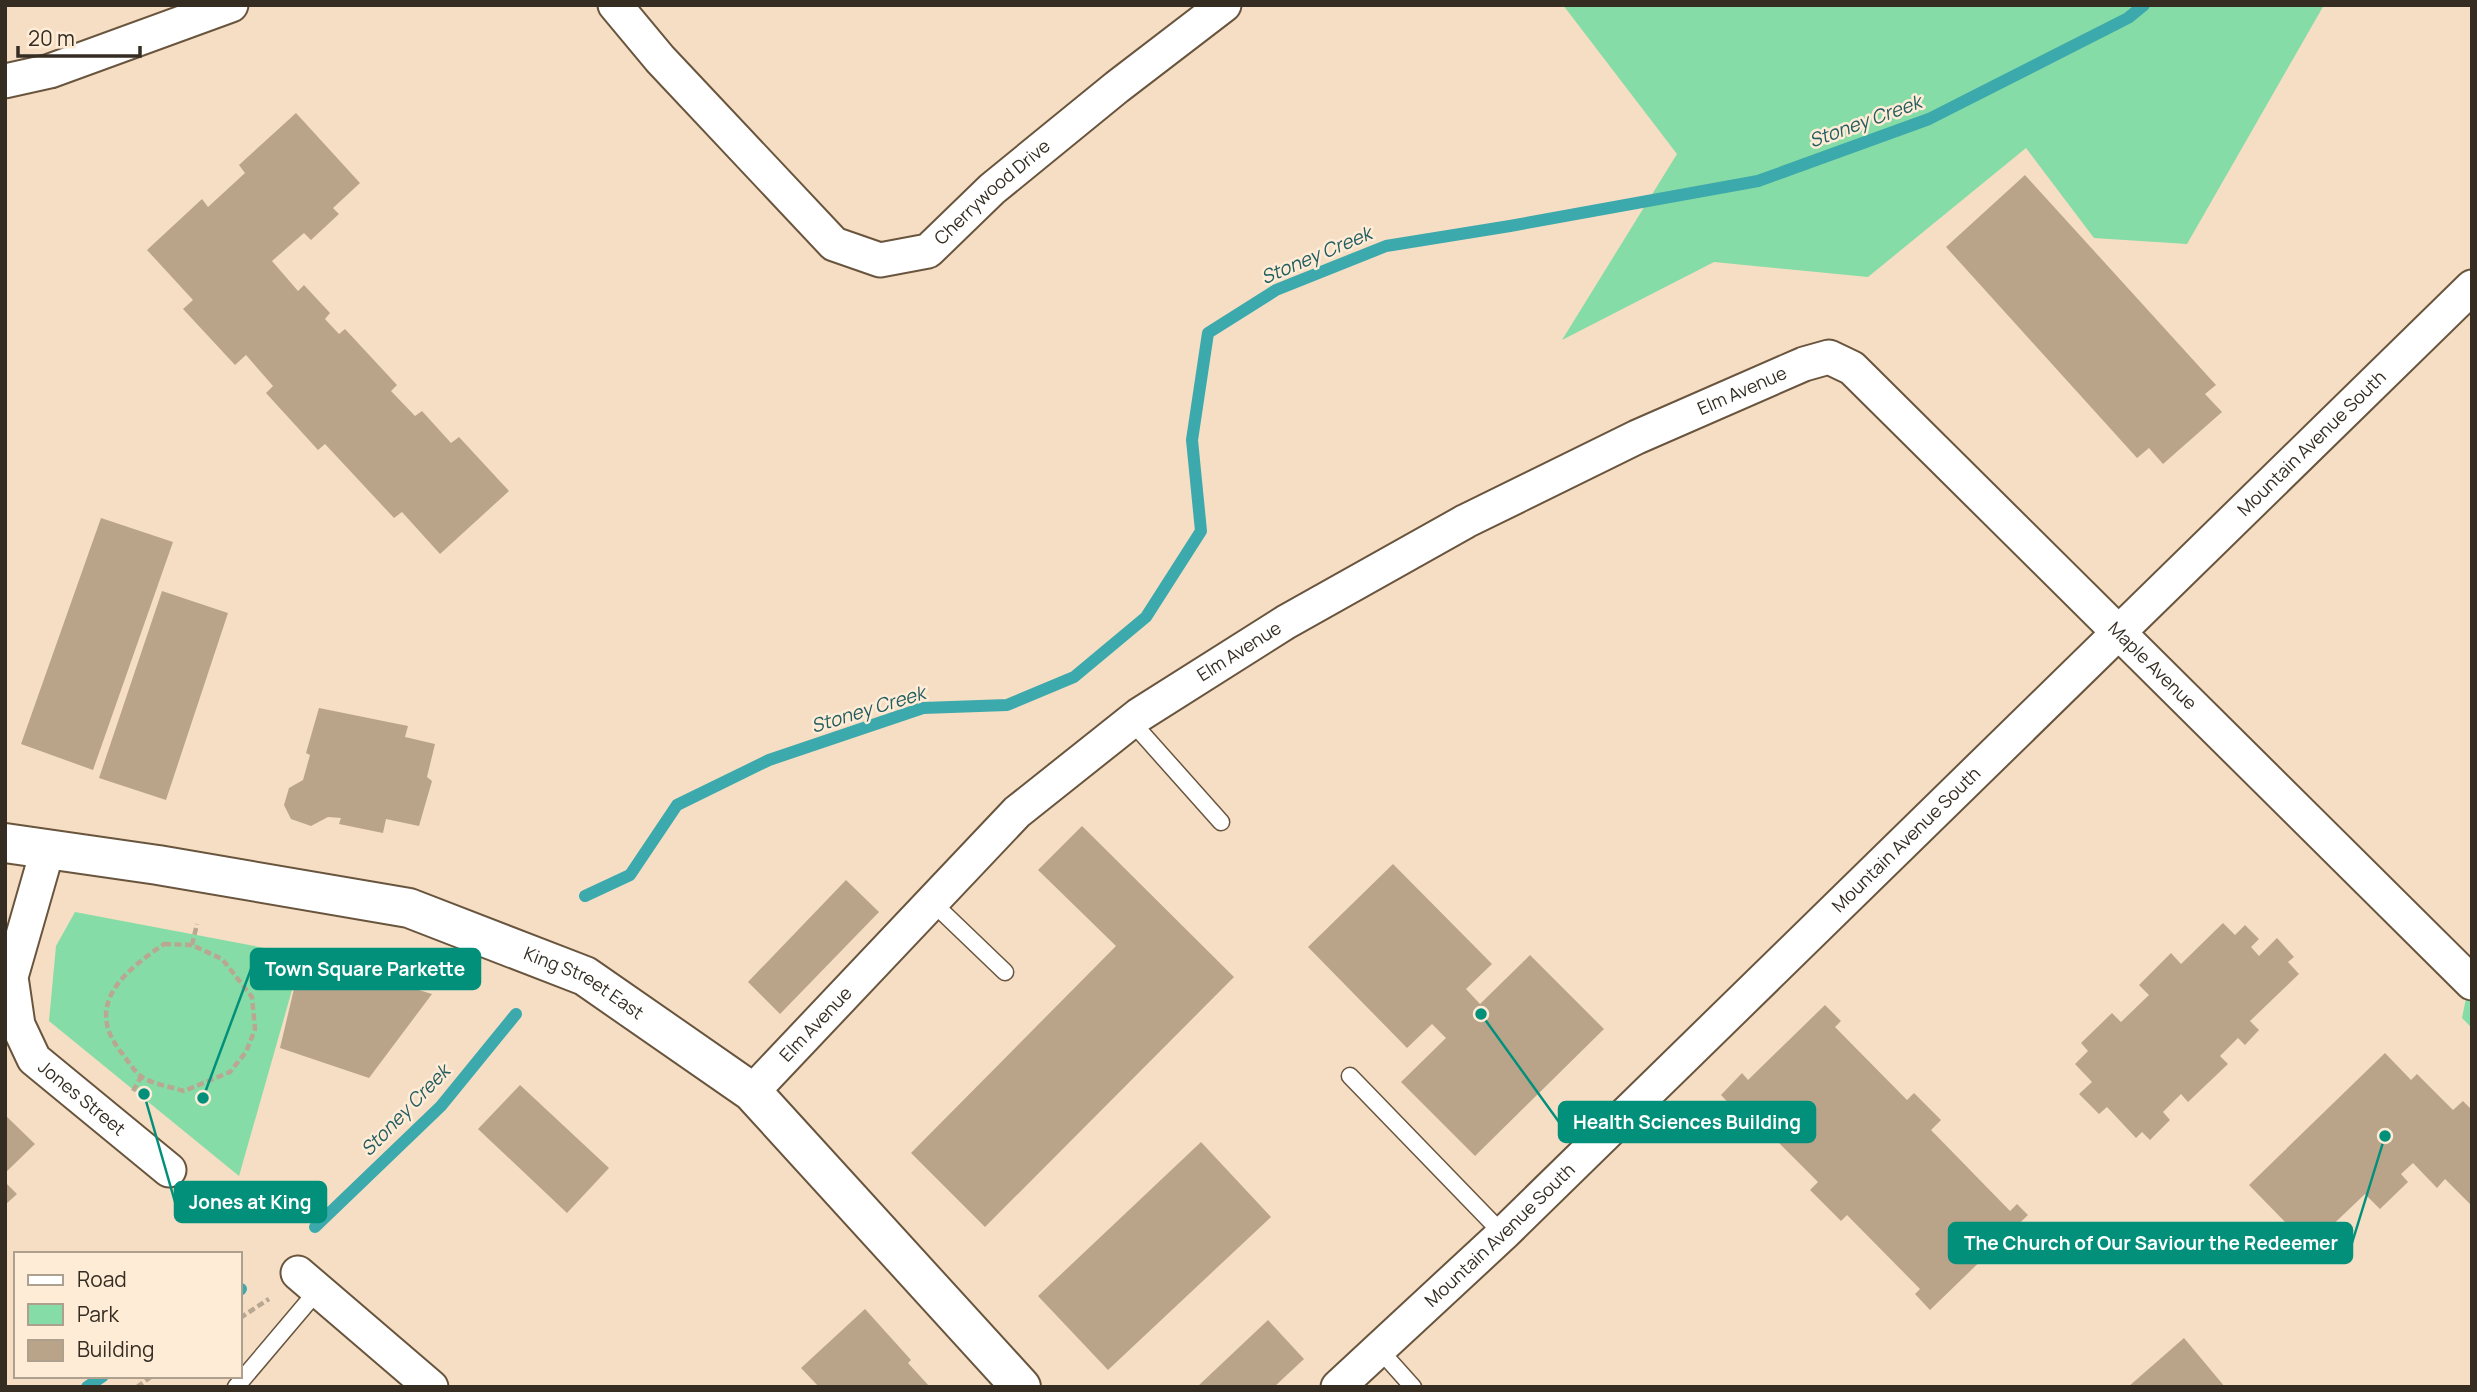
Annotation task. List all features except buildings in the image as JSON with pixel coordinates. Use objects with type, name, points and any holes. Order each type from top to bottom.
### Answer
[{"type":"main road","name":"King Street East","points":[[5,843],[230,876],[409,908],[585,976],[752,1092],[1021,1387]]},
{"type":"street","points":[[5,81],[50,71],[231,5]]},
{"type":"street","name":"Cherrywood Drive","points":[[615,5],[660,59],[834,244],[880,260],[928,251],[992,189],[1117,87],[1224,5]]},
{"type":"street","name":"Mountain Avenue South","points":[[1338,1387],[1503,1234],[2472,286]]},
{"type":"street","name":"Maple Avenue","points":[[1829,357],[1852,368],[2472,983]]},
{"type":"street","name":"Elm Avenue","points":[[752,1092],[1017,812],[1131,721],[1286,622],[1466,521],[1637,437],[1804,364],[1829,357]]},
{"type":"street","name":"Jones Street","points":[[48,848],[11,977],[18,1026],[34,1059],[169,1170]]},
{"type":"street","points":[[308,1281],[431,1387]]},
{"type":"lane","points":[[1131,721],[1221,822]]},
{"type":"lane","points":[[932,902],[1004,972]]},
{"type":"lane","points":[[1350,1076],[1503,1234]]},
{"type":"lane","points":[[236,1387],[308,1281]]},
{"type":"lane","points":[[1377,1348],[1413,1387]]},
{"type":"path","points":[[192,945],[197,923]]},
{"type":"path","points":[[163,944],[192,945],[222,959],[252,997],[255,1030],[246,1052],[230,1072],[184,1091],[141,1077],[112,1041],[104,1011],[116,985],[134,965],[163,944]]},
{"type":"path","points":[[132,1093],[141,1077]]},
{"type":"path","points":[[242,1317],[270,1298]]},
{"type":"green space","points":[[1563,5],[2324,5],[2187,244],[2094,238],[2026,148],[1868,277],[1714,262],[1562,340],[1677,154]]},
{"type":"green space","points":[[75,912],[302,955],[239,1176],[49,1021],[56,946]]},
{"type":"green space","points":[[2472,969],[2472,1028],[2462,1018]]},
{"type":"waterway","name":"Stoney Creek","points":[[585,896],[630,875],[677,805],[769,760],[923,708],[1007,705],[1074,677],[1146,617],[1201,531],[1192,440],[1208,333],[1276,290],[1386,246],[1758,181],[1929,119],[2128,18],[2144,5]]},
{"type":"waterway","name":"Stoney Creek","points":[[315,1227],[441,1106],[516,1014]]},
{"type":"waterway","name":"Stoney Creek","points":[[87,1387],[100,1378]]},
{"type":"place","name":"Health Sciences Building","points":[[1481,1014]]},
{"type":"place","name":"Jones at King","points":[[144,1094]]},
{"type":"place","name":"Town Square Parkette","points":[[203,1098]]},
{"type":"place","name":"The Church of Our Saviour the Redeemer","points":[[2385,1136]]}]
